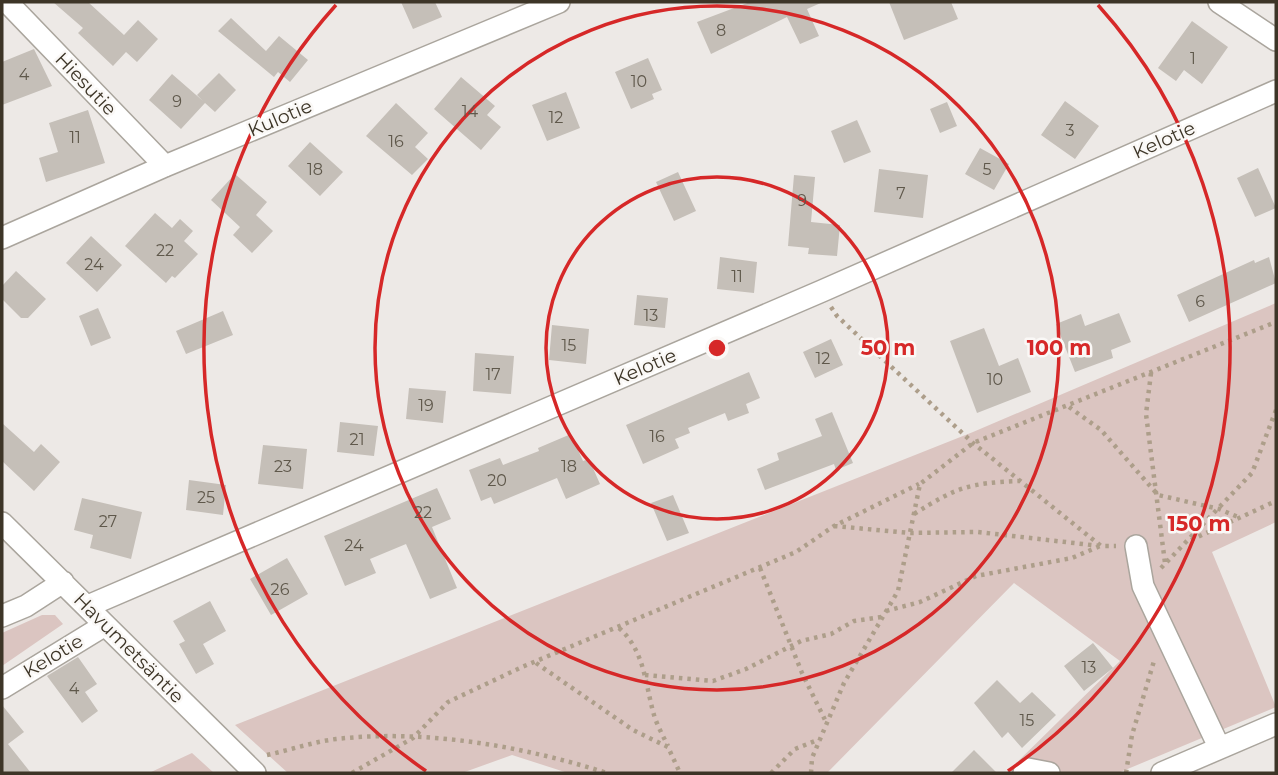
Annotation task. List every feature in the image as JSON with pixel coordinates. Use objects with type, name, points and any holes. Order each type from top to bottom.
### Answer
[{"type":"street","name":"Hiesutie","points":[[7,2],[165,166]]},
{"type":"street","name":"Kulotie","points":[[2,239],[534,7],[559,2]]},
{"type":"street","points":[[1219,2],[1276,40]]},
{"type":"street","name":"Kelotie","points":[[88,606],[822,291],[1276,91]]},
{"type":"street","name":"Havumetsäntie","points":[[2,523],[252,771]]},
{"type":"street","points":[[1136,546],[1143,586],[1219,747]]},
{"type":"street","points":[[2,616],[26,606],[63,582]]},
{"type":"street","name":"Kelotie","points":[[2,688],[105,625]]},
{"type":"street","points":[[1162,773],[1276,724]]},
{"type":"street","points":[[1024,773],[1028,769],[1049,773]]},
{"type":"path","points":[[822,291],[837,316],[973,443],[1101,546]]},
{"type":"path","points":[[352,773],[413,738],[448,702],[535,662],[796,552],[834,526],[920,484],[973,443],[1276,322]]},
{"type":"path","points":[[1151,373],[1146,414],[1165,563]]},
{"type":"path","points":[[1069,406],[1101,430],[1158,495],[1219,509],[1238,517]]},
{"type":"path","points":[[1143,586],[1252,473],[1276,410]]},
{"type":"path","points":[[913,514],[953,490],[983,483],[1021,481]]},
{"type":"path","points":[[811,773],[812,758],[844,683],[898,591],[920,484]]},
{"type":"path","points":[[1185,543],[1276,502]]},
{"type":"path","points":[[834,526],[909,533],[978,533],[1101,546],[1136,546]]},
{"type":"path","points":[[886,611],[920,602],[976,576],[1072,558],[1101,546]]},
{"type":"path","points":[[760,568],[827,724]]},
{"type":"path","points":[[645,675],[713,681],[746,670],[791,645],[831,634],[854,621],[882,617]]},
{"type":"path","points":[[619,628],[627,635],[642,661],[655,717],[680,773]]},
{"type":"path","points":[[1126,773],[1132,735],[1155,658]]},
{"type":"path","points":[[535,662],[633,730],[668,747]]},
{"type":"path","points":[[252,771],[267,755],[335,739],[413,738],[494,746],[560,758],[607,773]]},
{"type":"path","points":[[771,773],[795,749],[821,739]]},
{"type":"shaded area","points":[[1276,303],[1276,522],[1212,552],[1276,707],[1118,773],[1006,773],[1120,661],[1014,583],[827,773],[568,773],[512,755],[462,773],[288,773],[235,725],[973,432]]},
{"type":"shaded area","points":[[42,615],[55,615],[63,624],[2,666],[2,633]]},
{"type":"shaded area","points":[[192,753],[214,773],[149,773]]},
{"type":"building","points":[[53,2],[88,2],[124,35],[138,20],[158,39],[137,62],[126,52],[113,66],[78,33],[83,28]]},
{"type":"building","points":[[401,2],[435,2],[442,17],[413,29]]},
{"type":"building","points":[[750,2],[823,2],[807,9],[819,36],[800,44],[787,17],[711,54],[697,22]]},
{"type":"building","points":[[889,2],[951,2],[958,19],[904,40]]},
{"type":"building","points":[[231,18],[266,51],[279,36],[308,60],[290,82],[278,72],[274,77],[218,31]]},
{"type":"building","points":[[1192,21],[1228,47],[1202,84],[1184,70],[1176,81],[1158,68]]},
{"type":"building","points":[[34,49],[52,86],[2,105],[2,62]]},
{"type":"building","points":[[648,58],[662,90],[652,94],[654,99],[631,109],[615,72]]},
{"type":"building","points":[[219,73],[236,90],[215,112],[205,103],[181,129],[149,100],[172,74],[203,101],[197,95]]},
{"type":"building","points":[[461,77],[495,106],[487,115],[501,127],[481,150],[434,109]]},
{"type":"building","points":[[566,92],[580,128],[547,141],[532,105]]},
{"type":"building","points":[[1065,101],[1099,126],[1075,159],[1041,135]]},
{"type":"building","points":[[947,102],[957,126],[940,133],[930,109]]},
{"type":"building","points":[[396,103],[428,133],[415,147],[428,159],[412,175],[366,136]]},
{"type":"building","points":[[88,110],[105,163],[46,182],[39,158],[58,152],[49,123]]},
{"type":"building","points":[[857,120],[871,152],[844,163],[831,131]]},
{"type":"building","points":[[310,142],[343,172],[320,196],[288,166]]},
{"type":"building","points":[[980,148],[1009,164],[994,190],[965,174]]},
{"type":"building","points":[[1258,168],[1276,208],[1255,217],[1237,178]]},
{"type":"building","points":[[879,169],[928,175],[923,218],[874,212]]},
{"type":"building","points":[[678,172],[696,211],[674,221],[656,182]]},
{"type":"building","points":[[235,174],[267,202],[256,215],[273,231],[252,253],[233,235],[240,227],[211,200]]},
{"type":"building","points":[[794,175],[815,177],[811,222],[840,225],[837,256],[808,254],[809,248],[788,246]]},
{"type":"building","points":[[155,213],[172,228],[180,219],[193,231],[184,241],[198,254],[175,278],[172,276],[166,283],[125,246]]},
{"type":"building","points":[[91,236],[122,265],[97,292],[66,263]]},
{"type":"building","points":[[720,257],[757,262],[754,293],[717,289]]},
{"type":"building","points":[[1269,257],[1276,283],[1189,322],[1177,295],[1254,260],[1255,263]]},
{"type":"building","points":[[16,271],[46,299],[28,318],[21,318],[2,299],[2,286]]},
{"type":"building","points":[[637,295],[668,298],[665,328],[634,325]]},
{"type":"building","points":[[98,308],[111,338],[91,346],[79,316]]},
{"type":"building","points":[[223,311],[233,335],[186,354],[176,331]]},
{"type":"building","points":[[1119,313],[1131,342],[1111,350],[1113,358],[1075,372],[1056,324],[1081,314],[1085,326]]},
{"type":"building","points":[[552,325],[589,329],[586,364],[549,360]]},
{"type":"building","points":[[984,328],[999,366],[1018,358],[1031,392],[977,413],[950,341]]},
{"type":"building","points":[[831,339],[843,365],[815,378],[803,352]]},
{"type":"building","points":[[475,353],[514,356],[511,394],[473,391]]},
{"type":"building","points":[[749,372],[760,398],[746,404],[749,413],[728,421],[725,413],[688,428],[690,433],[675,439],[679,448],[643,464],[626,425]]},
{"type":"building","points":[[409,388],[446,391],[443,423],[406,419]]},
{"type":"building","points":[[832,412],[853,463],[836,470],[834,464],[765,490],[757,469],[779,460],[777,453],[822,436],[815,419]]},
{"type":"building","points":[[340,422],[378,426],[374,456],[337,452]]},
{"type":"building","points":[[2,423],[34,452],[41,444],[60,462],[34,491],[2,461]]},
{"type":"building","points":[[571,434],[583,461],[589,459],[600,484],[566,499],[557,478],[494,504],[491,497],[481,501],[469,470],[500,458],[503,465],[539,451],[538,448]]},
{"type":"building","points":[[263,445],[307,449],[303,489],[258,484]]},
{"type":"building","points":[[189,480],[226,485],[223,515],[186,510]]},
{"type":"building","points":[[437,488],[451,519],[432,527],[457,588],[430,599],[406,544],[370,559],[376,573],[345,586],[324,536]]},
{"type":"building","points":[[673,495],[689,533],[667,541],[651,503]]},
{"type":"building","points":[[82,498],[142,512],[131,559],[90,548],[93,535],[74,530]]},
{"type":"building","points":[[287,558],[308,594],[271,615],[250,579]]},
{"type":"building","points":[[210,601],[226,631],[203,644],[214,664],[196,674],[179,644],[185,641],[173,621]]},
{"type":"building","points":[[1093,643],[1113,668],[1084,691],[1064,666]]},
{"type":"building","points":[[78,657],[97,684],[85,692],[98,711],[82,723],[47,676]]},
{"type":"building","points":[[997,680],[1020,703],[1032,692],[1056,715],[1022,748],[1008,732],[1002,738],[974,703]]},
{"type":"building","points":[[2,705],[24,732],[8,744],[31,773],[2,773]]},
{"type":"building","points":[[974,750],[997,773],[951,773]]}]
